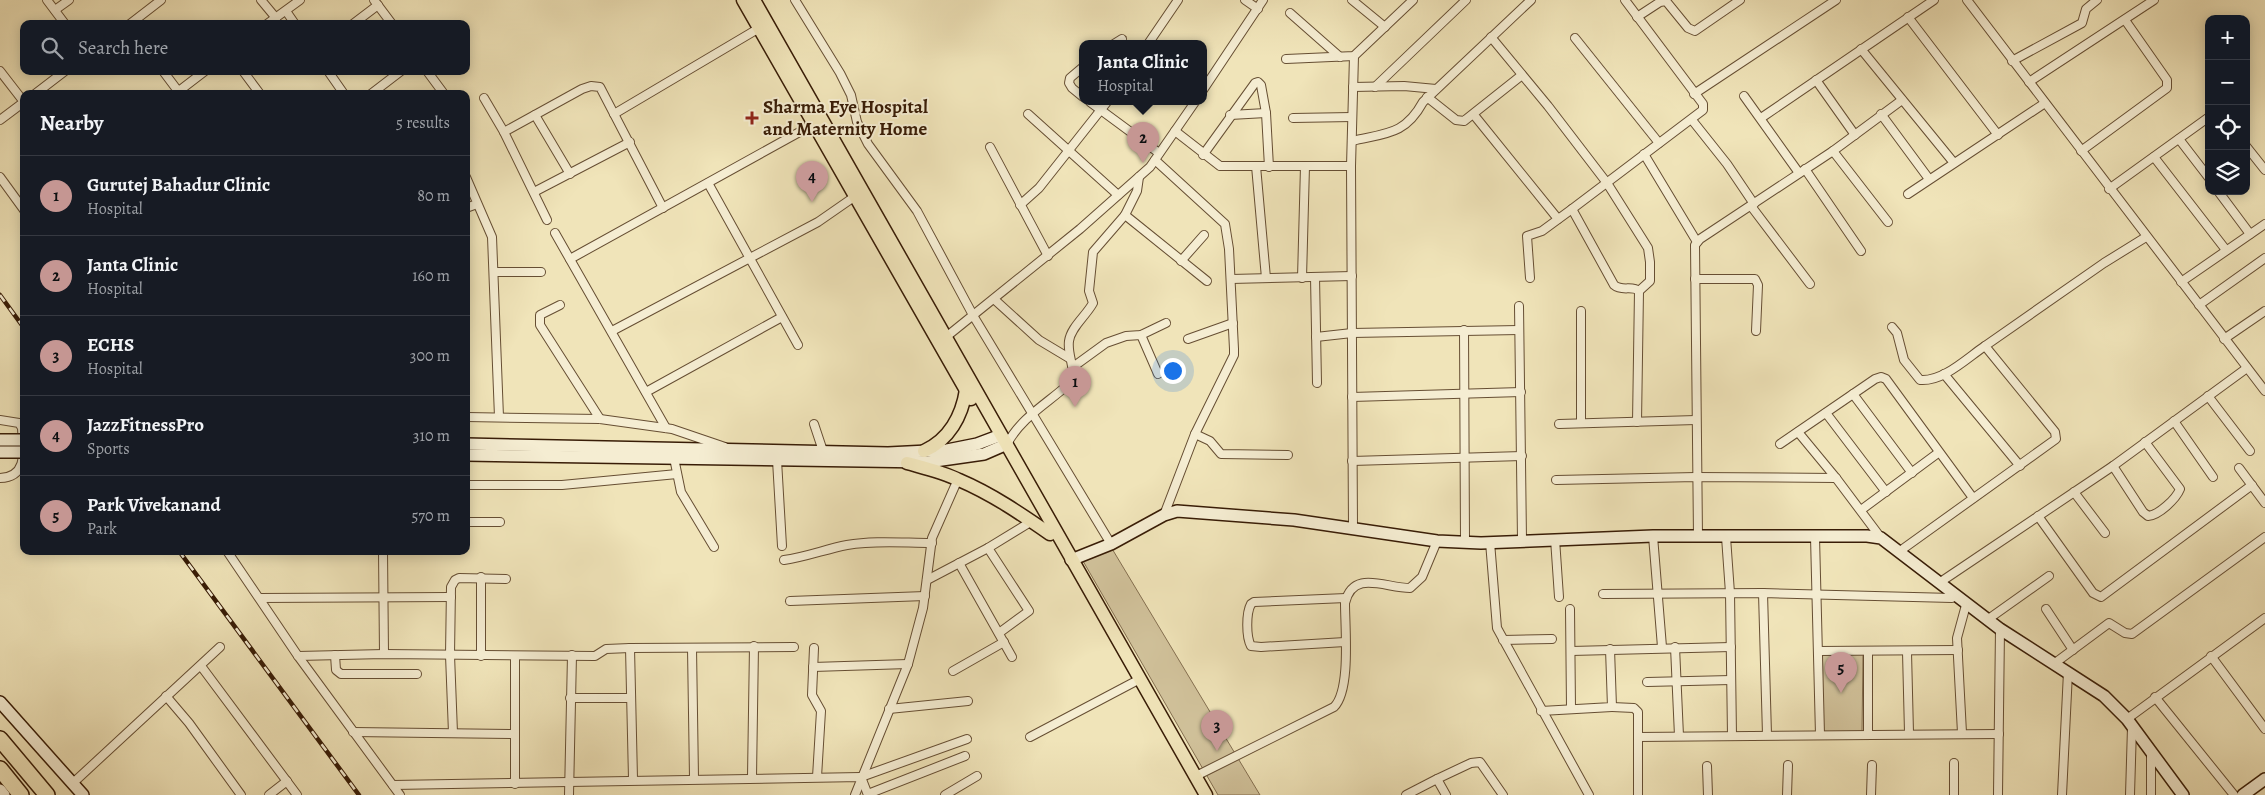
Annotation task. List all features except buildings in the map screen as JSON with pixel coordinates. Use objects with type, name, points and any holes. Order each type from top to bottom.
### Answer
[{"type":"highway","points":[[0,739],[47,795]]},
{"type":"highway","points":[[0,770],[21,795]]},
{"type":"main road","points":[[743,0],[764,26],[946,337],[1206,795]]},
{"type":"main road","points":[[754,0],[764,26],[854,197],[966,390],[1003,439],[1050,534]]},
{"type":"main road","points":[[924,451],[936,446],[948,434],[964,404],[966,390]]},
{"type":"main road","points":[[907,462],[958,479],[1006,504],[1050,534],[1068,554]]},
{"type":"street","points":[[47,0],[62,20]]},
{"type":"street","points":[[55,10],[69,0]]},
{"type":"street","points":[[135,20],[161,0]]},
{"type":"street","points":[[261,0],[276,18]]},
{"type":"street","points":[[273,20],[300,0]]},
{"type":"street","points":[[795,0],[847,88],[860,131],[917,211],[974,317],[1111,544]]},
{"type":"street","points":[[1151,40],[1178,0]]},
{"type":"street","points":[[1245,0],[1258,9]]},
{"type":"street","points":[[1207,84],[1263,0]]},
{"type":"street","points":[[1352,0],[1384,27]]},
{"type":"street","points":[[1286,59],[1354,56],[1413,0]]},
{"type":"street","points":[[1375,86],[1466,0]]},
{"type":"street","points":[[1352,141],[1403,127],[1411,122],[1436,89],[1531,0]]},
{"type":"street","points":[[1530,278],[1526,238],[1542,231],[1608,183],[1644,154],[1692,120],[1701,112],[1704,106],[1625,0]]},
{"type":"street","points":[[1637,17],[1666,0],[1688,28],[1695,31],[1740,0]]},
{"type":"street","points":[[1694,94],[1836,0]]},
{"type":"street","points":[[1761,118],[1934,0]]},
{"type":"street","points":[[1967,0],[2109,189],[2265,391]]},
{"type":"street","points":[[2012,61],[2082,23],[2086,9],[2097,0]]},
{"type":"street","points":[[2029,82],[2154,0]]},
{"type":"street","points":[[357,20],[376,3],[389,20]]},
{"type":"street","points":[[286,11],[292,20]]},
{"type":"street","points":[[1290,14],[1340,57]]},
{"type":"street","points":[[1908,17],[1998,135]]},
{"type":"street","points":[[2081,152],[2167,88],[2167,80],[2125,20]]},
{"type":"street","points":[[614,114],[764,26]]},
{"type":"street","points":[[1491,37],[1608,183],[1648,248],[1650,281],[1639,292],[1637,422]]},
{"type":"street","points":[[1575,38],[1659,143]]},
{"type":"street","points":[[1861,49],[1954,163]]},
{"type":"street","points":[[1353,527],[1351,166],[1354,56]]},
{"type":"street","points":[[1079,70],[1070,78],[1069,83],[1079,92]]},
{"type":"street","points":[[0,71],[20,97]]},
{"type":"street","points":[[40,90],[60,75]]},
{"type":"street","points":[[166,75],[176,90]]},
{"type":"street","points":[[180,90],[200,75]]},
{"type":"street","points":[[247,75],[257,90]]},
{"type":"street","points":[[331,75],[341,90]]},
{"type":"street","points":[[376,90],[396,75]]},
{"type":"street","points":[[430,75],[441,90]]},
{"type":"street","points":[[1428,98],[1456,120],[1464,121],[1474,115],[1522,75]]},
{"type":"street","points":[[1816,80],[1855,134]]},
{"type":"street","points":[[1203,154],[1256,82],[1260,85],[1266,113],[1269,167]]},
{"type":"street","points":[[504,132],[591,86],[600,87],[663,208]]},
{"type":"street","points":[[1353,87],[1375,86],[1436,89]]},
{"type":"street","points":[[1744,96],[1861,251]]},
{"type":"street","points":[[484,98],[504,132],[547,220]]},
{"type":"street","points":[[1698,537],[1694,252],[1697,242],[1833,151],[1902,100]]},
{"type":"street","points":[[1908,194],[2045,103]]},
{"type":"street","points":[[0,120],[20,105]]},
{"type":"street","points":[[1094,105],[1157,157],[1225,224],[1231,279],[1234,355],[1195,434],[1164,515]]},
{"type":"street","points":[[1020,206],[1039,188],[1104,105]]},
{"type":"street","points":[[946,337],[995,300],[1139,177],[1157,157],[1193,105]]},
{"type":"street","points":[[1230,115],[1266,113]]},
{"type":"street","points":[[1028,114],[1118,195]]},
{"type":"street","points":[[1881,114],[1929,179]]},
{"type":"street","points":[[535,115],[570,174]]},
{"type":"street","points":[[1474,115],[1558,219]]},
{"type":"street","points":[[1293,118],[1352,117]]},
{"type":"street","points":[[1692,120],[1727,164],[1753,205],[1810,284]]},
{"type":"street","points":[[2109,189],[2205,120]]},
{"type":"street","points":[[570,259],[814,124]]},
{"type":"street","points":[[1175,131],[1220,166],[1351,166]]},
{"type":"street","points":[[2179,139],[2205,173]]},
{"type":"street","points":[[534,192],[630,142]]},
{"type":"street","points":[[990,147],[1048,256]]},
{"type":"street","points":[[2249,150],[2265,170]]},
{"type":"street","points":[[1833,151],[1888,222]]},
{"type":"street","points":[[1644,154],[1697,242]]},
{"type":"street","points":[[2154,156],[2226,250]]},
{"type":"street","points":[[1256,166],[1266,278]]},
{"type":"street","points":[[1302,278],[1305,166]]},
{"type":"street","points":[[0,177],[20,204]]},
{"type":"street","points":[[470,444],[823,452],[888,458],[907,462],[957,460],[984,454],[1072,381],[1072,367],[1069,358],[1071,333],[1092,303],[1089,291],[1093,252],[1125,215],[1137,191],[1139,177]]},
{"type":"street","points":[[708,183],[798,345]]},
{"type":"street","points":[[470,187],[492,237],[500,417]]},
{"type":"street","points":[[2221,195],[2250,234]]},
{"type":"street","points":[[612,331],[818,222],[854,197]]},
{"type":"street","points":[[470,207],[477,204]]},
{"type":"street","points":[[1572,209],[1614,285],[1620,289],[1636,289],[1639,292]]},
{"type":"street","points":[[1125,215],[1207,281]]},
{"type":"street","points":[[2181,282],[2265,224]]},
{"type":"street","points":[[555,233],[666,428]]},
{"type":"street","points":[[1181,261],[1204,235]]},
{"type":"street","points":[[1892,327],[1896,333],[1904,360],[1920,380],[1929,380],[1944,374],[2110,259],[2146,237]]},
{"type":"street","points":[[2199,305],[2265,258]]},
{"type":"street","points":[[494,272],[542,272]]},
{"type":"street","points":[[1231,279],[1352,276]]},
{"type":"street","points":[[1315,277],[1316,383]]},
{"type":"street","points":[[1695,279],[1755,278],[1758,284],[1756,331]]},
{"type":"street","points":[[995,300],[1039,340],[1069,358]]},
{"type":"street","points":[[560,305],[540,315],[540,324],[600,419]]},
{"type":"street","points":[[1519,306],[1522,540]]},
{"type":"street","points":[[1581,311],[1581,422]]},
{"type":"street","points":[[2224,339],[2265,311]]},
{"type":"street","points":[[646,392],[782,317]]},
{"type":"street","points":[[1072,367],[1106,343],[1126,336],[1141,334],[1166,322]]},
{"type":"street","points":[[1188,339],[1233,323]]},
{"type":"street","points":[[1464,330],[1465,542]]},
{"type":"street","points":[[1316,337],[1352,333],[1519,330]]},
{"type":"street","points":[[1141,334],[1158,374]]},
{"type":"street","points":[[1900,551],[2054,442],[2056,436],[1985,346]]},
{"type":"street","points":[[1939,584],[2113,466],[2247,368]]},
{"type":"street","points":[[1944,374],[2020,466]]},
{"type":"street","points":[[2257,380],[2265,374]]},
{"type":"street","points":[[1780,444],[1880,377],[1886,379],[1938,453],[1973,498]]},
{"type":"street","points":[[1352,397],[1521,392]]},
{"type":"street","points":[[1853,394],[1912,473]]},
{"type":"street","points":[[2208,396],[2250,451]]},
{"type":"street","points":[[1826,414],[1886,492]]},
{"type":"street","points":[[470,417],[600,419],[666,428],[732,449]]},
{"type":"street","points":[[0,420],[20,423]]},
{"type":"street","points":[[1559,424],[1696,420]]},
{"type":"street","points":[[2174,421],[2213,477]]},
{"type":"street","points":[[814,424],[823,452]]},
{"type":"street","points":[[1798,432],[1836,478],[1881,538],[1900,551],[1966,605],[2104,696],[2130,723],[2183,795]]},
{"type":"street","points":[[1195,434],[1210,440],[1221,454],[1288,455]]},
{"type":"street","points":[[470,454],[776,460],[888,458],[924,451],[947,450],[1003,439]]},
{"type":"street","points":[[0,440],[20,440]]},
{"type":"street","points":[[2113,466],[2143,512],[2148,516],[2155,514],[2177,496],[2180,490],[2145,442]]},
{"type":"street","points":[[0,452],[20,452]]},
{"type":"street","points":[[1861,510],[1938,453]]},
{"type":"street","points":[[1352,461],[1522,456]]},
{"type":"street","points":[[674,458],[681,492],[714,547]]},
{"type":"street","points":[[776,460],[782,546]]},
{"type":"street","points":[[0,478],[8,478],[17,474],[20,468]]},
{"type":"street","points":[[2239,468],[2265,503]]},
{"type":"street","points":[[470,485],[562,485],[677,474]]},
{"type":"street","points":[[1556,480],[1696,477],[1836,478]]},
{"type":"street","points":[[855,795],[908,664],[918,634],[932,543],[958,479]]},
{"type":"street","points":[[2038,516],[2094,593],[2101,597],[2252,485]]},
{"type":"street","points":[[2074,492],[2105,533]]},
{"type":"street","points":[[1068,554],[1111,544],[1164,515],[1176,511],[1294,520],[1353,527],[1437,541],[1490,542],[1653,536],[1881,538]]},
{"type":"street","points":[[470,522],[500,522]]},
{"type":"street","points":[[927,580],[1032,522]]},
{"type":"street","points":[[1653,536],[1662,647]]},
{"type":"street","points":[[1726,537],[1730,594],[1732,736]]},
{"type":"street","points":[[1815,537],[1820,735]]},
{"type":"street","points":[[2054,663],[2109,623],[2125,633],[2132,634],[2265,537]]},
{"type":"street","points":[[1554,539],[1558,597]]},
{"type":"street","points":[[1196,776],[1334,707],[1340,702],[1343,694],[1346,598],[1358,583],[1404,588],[1413,586],[1426,570],[1437,541]]},
{"type":"street","points":[[784,560],[807,557],[846,545],[869,542],[932,543]]},
{"type":"street","points":[[1490,542],[1494,619],[1503,640],[1589,795]]},
{"type":"street","points":[[988,548],[1029,611],[999,634]]},
{"type":"street","points":[[230,555],[298,656],[400,795]]},
{"type":"street","points":[[383,555],[384,654]]},
{"type":"street","points":[[958,563],[1012,657]]},
{"type":"street","points":[[1988,620],[2049,576]]},
{"type":"street","points":[[453,733],[450,655],[451,597],[455,580],[481,577],[506,579]]},
{"type":"street","points":[[481,577],[481,656]]},
{"type":"street","points":[[1603,594],[1763,593],[1952,598],[1954,596]]},
{"type":"street","points":[[1763,593],[1767,735]]},
{"type":"street","points":[[790,601],[925,596]]},
{"type":"street","points":[[260,598],[451,597]]},
{"type":"street","points":[[1345,642],[1251,646],[1248,640],[1248,611],[1254,602],[1346,598]]},
{"type":"street","points":[[1962,733],[1958,632],[1966,605]]},
{"type":"street","points":[[1570,609],[1571,708]]},
{"type":"street","points":[[2046,609],[2073,650]]},
{"type":"street","points":[[2130,795],[2130,723],[2155,697],[2265,618]]},
{"type":"street","points":[[1998,795],[2000,629]]},
{"type":"street","points":[[1503,640],[1552,638]]},
{"type":"street","points":[[953,671],[1004,642]]},
{"type":"street","points":[[752,777],[754,646]]},
{"type":"street","points":[[73,783],[122,740],[166,696],[220,647]]},
{"type":"street","points":[[298,656],[384,654],[594,656],[606,649],[794,647]]},
{"type":"street","points":[[1571,651],[1662,647],[1731,647]]},
{"type":"street","points":[[1674,647],[1679,736]]},
{"type":"street","points":[[630,648],[633,779]]},
{"type":"street","points":[[692,648],[694,778]]},
{"type":"street","points":[[814,648],[812,695],[821,711],[817,777]]},
{"type":"street","points":[[1610,649],[1612,707]]},
{"type":"street","points":[[1818,652],[1958,650]]},
{"type":"street","points":[[1868,652],[1868,734]]},
{"type":"street","points":[[1907,652],[1909,733]]},
{"type":"street","points":[[335,655],[336,670],[341,674],[417,674]]},
{"type":"street","points":[[569,795],[572,655]]},
{"type":"street","points":[[514,784],[515,656]]},
{"type":"street","points":[[2211,656],[2265,728]]},
{"type":"street","points":[[813,667],[908,664]]},
{"type":"street","points":[[200,666],[297,795]]},
{"type":"street","points":[[2062,795],[2068,672]]},
{"type":"street","points":[[1030,737],[1140,679]]},
{"type":"street","points":[[1647,682],[1731,680]]},
{"type":"street","points":[[166,696],[189,723],[241,795]]},
{"type":"street","points":[[2155,697],[2234,795]]},
{"type":"street","points":[[570,698],[630,698]]},
{"type":"street","points":[[889,710],[968,701]]},
{"type":"street","points":[[0,702],[83,795]]},
{"type":"street","points":[[1542,712],[1571,708],[1612,707],[1636,709],[1639,716],[1638,795]]},
{"type":"street","points":[[354,732],[514,734]]},
{"type":"street","points":[[1638,737],[1909,733],[1999,734]]},
{"type":"street","points":[[393,785],[514,784],[633,779],[862,777],[966,739]]},
{"type":"street","points":[[2151,754],[2151,795]]},
{"type":"street","points":[[862,777],[868,794],[965,756]]},
{"type":"street","points":[[1409,794],[1471,763],[1480,762],[1503,795]]},
{"type":"street","points":[[1954,763],[1954,795]]},
{"type":"street","points":[[1787,795],[1788,764]]},
{"type":"street","points":[[1871,795],[1872,765]]},
{"type":"street","points":[[1707,766],[1708,795]]},
{"type":"street","points":[[945,795],[977,776]]},
{"type":"street","points":[[1437,779],[1446,795]]},
{"type":"street","points":[[2243,795],[2265,779]]},
{"type":"street","points":[[269,795],[287,781]]},
{"type":"street","points":[[0,790],[4,795]]},
{"type":"shaded area","points":[[1111,547],[1260,795],[1218,795],[1083,561]]},
{"type":"shaded area","points":[[1818,653],[1863,653],[1862,733],[1820,734]]},
{"type":"railway","points":[[0,295],[20,322]]},
{"type":"railway","points":[[182,555],[359,795]]},
{"type":"place","name":"Sharma Eye Hospital and Maternity Home","points":[[752,118]]},
{"type":"place","name":"Janta Clinic","points":[[1143,163]]},
{"type":"place","name":"JazzFitnessPro","points":[[812,202]]},
{"type":"place","name":"Gurutej Bahadur Clinic","points":[[1075,407]]},
{"type":"place","name":"Park Vivekanand","points":[[1841,693]]},
{"type":"place","name":"ECHS","points":[[1217,751]]}]
